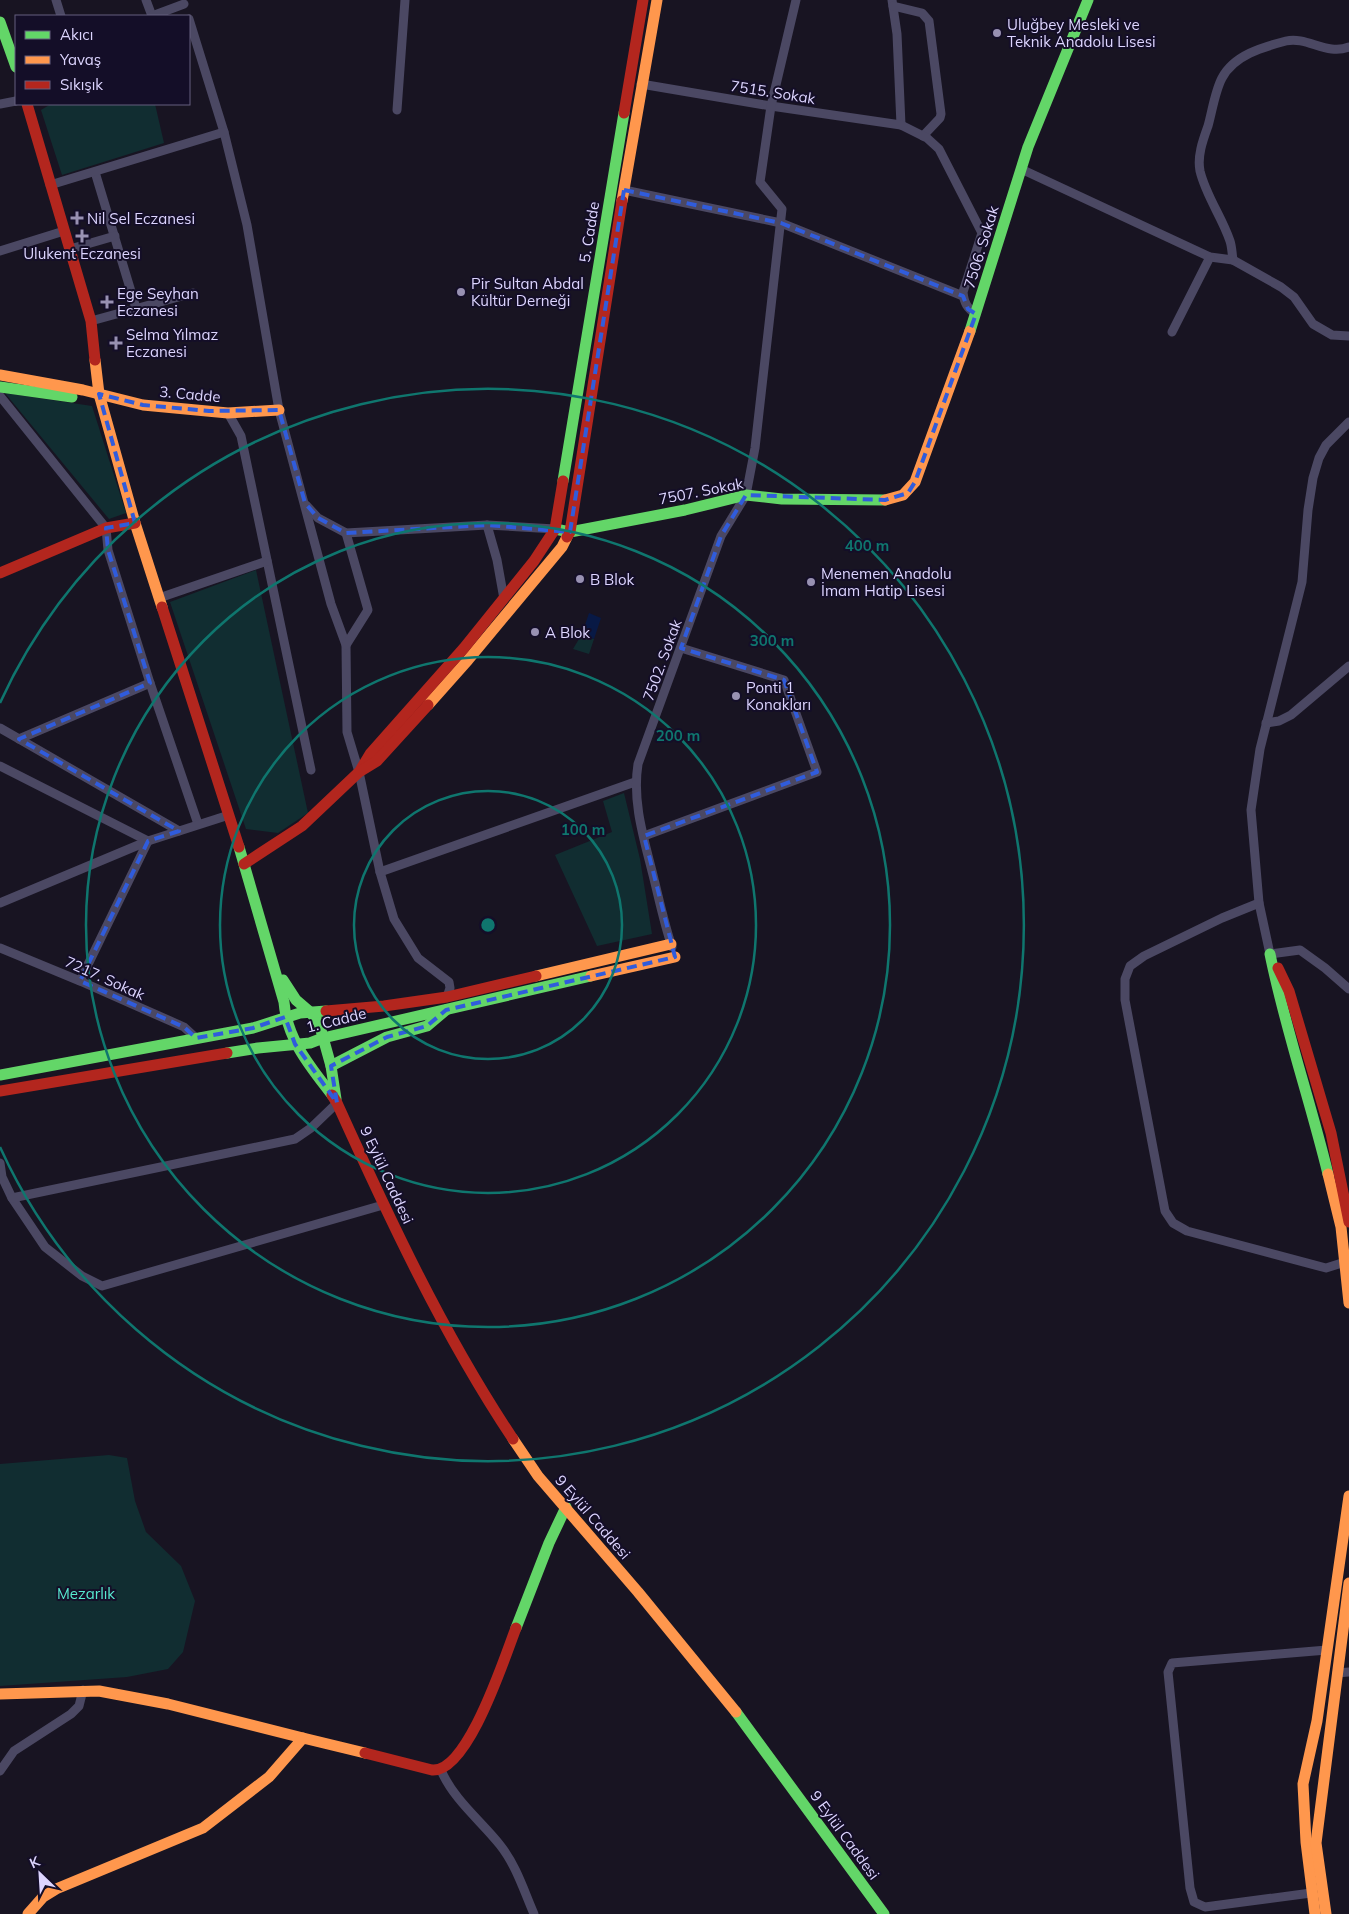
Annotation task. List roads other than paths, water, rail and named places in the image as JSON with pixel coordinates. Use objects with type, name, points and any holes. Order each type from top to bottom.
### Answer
[{"type":"street","points":[[56,0],[61,15]]},
{"type":"street","points":[[146,0],[152,15]]},
{"type":"street","points":[[397,110],[405,0]]},
{"type":"street","name":"5. Cadde","points":[[555,529],[643,0]]},
{"type":"street","points":[[244,864],[302,826],[359,772],[377,761],[468,660],[562,546],[570,532],[641,84],[657,0]]},
{"type":"street","points":[[746,495],[755,448],[782,209],[760,182],[771,106],[796,0]]},
{"type":"street","name":"7506. Sokak","points":[[899,498],[908,493],[915,482],[976,314],[1031,140],[1088,0]]},
{"type":"street","points":[[154,15],[184,2],[187,15]]},
{"type":"street","points":[[901,125],[897,34],[893,3],[922,13],[929,21],[941,114],[940,118],[923,136]]},
{"type":"street","points":[[0,22],[15,60]]},
{"type":"street","points":[[190,24],[224,132],[247,225],[279,410],[331,604],[346,645],[347,732],[359,772],[380,872],[394,919],[418,958],[449,982],[450,988],[447,997]]},
{"type":"street","points":[[1233,260],[1230,241],[1206,188],[1200,168],[1200,152],[1222,78],[1232,66],[1249,52],[1289,40],[1301,41],[1322,48],[1342,50],[1349,47]]},
{"type":"street","name":"7515. Sokak","points":[[641,84],[901,125],[923,136],[939,150],[982,232],[964,296]]},
{"type":"street","points":[[0,104],[15,102]]},
{"type":"street","name":"9 Eylül Caddesi","points":[[27,105],[91,321],[99,394],[135,523],[244,864],[284,1002],[285,1017],[295,1044],[337,1103],[383,1205],[465,1362],[538,1476],[566,1507],[741,1718],[884,1914]]},
{"type":"street","points":[[50,186],[224,132]]},
{"type":"street","points":[[1021,169],[1210,257],[1233,260],[1294,297],[1313,324],[1332,335],[1349,336]]},
{"type":"street","points":[[95,172],[136,308]]},
{"type":"street","points":[[624,190],[781,223],[964,296],[968,309],[976,314]]},
{"type":"street","points":[[0,252],[64,231]]},
{"type":"street","points":[[70,249],[115,236]]},
{"type":"street","points":[[1172,332],[1210,257]]},
{"type":"street","points":[[91,321],[193,293]]},
{"type":"street","name":"3. Cadde","points":[[0,375],[99,394],[143,405],[228,413],[279,410]]},
{"type":"street","name":"3. Cadde","points":[[0,387],[90,399],[99,394]]},
{"type":"street","points":[[0,396],[106,528],[108,550],[150,684],[198,824]]},
{"type":"street","points":[[228,413],[241,436],[311,770]]},
{"type":"street","points":[[1349,422],[1326,445],[1319,458],[1313,478],[1308,510],[1302,582],[1260,749],[1251,810],[1259,903],[1276,983],[1314,1116],[1341,1227],[1349,1303]]},
{"type":"street","name":"7507. Sokak","points":[[570,532],[685,510],[746,495],[782,499],[885,500],[899,498]]},
{"type":"street","name":"7502. Sokak","points":[[675,957],[636,800],[638,764],[721,536],[746,495]]},
{"type":"street","points":[[305,503],[318,518],[346,533],[487,525],[555,529],[570,532]]},
{"type":"street","points":[[0,573],[106,528],[135,523]]},
{"type":"street","points":[[487,525],[497,560],[504,600]]},
{"type":"street","points":[[359,772],[370,754],[504,600],[543,550],[555,529]]},
{"type":"street","points":[[346,533],[368,610],[346,645]]},
{"type":"street","points":[[159,598],[268,561]]},
{"type":"street","points":[[644,836],[817,772],[784,680],[681,648]]},
{"type":"street","points":[[1266,723],[1279,721],[1291,715],[1349,666]]},
{"type":"street","points":[[19,739],[150,684]]},
{"type":"street","points":[[0,728],[178,830]]},
{"type":"street","points":[[0,766],[148,841]]},
{"type":"street","points":[[380,872],[636,782]]},
{"type":"street","points":[[0,903],[148,841],[228,815]]},
{"type":"street","points":[[80,981],[148,841]]},
{"type":"street","points":[[1259,903],[1222,918],[1144,956],[1130,966],[1124,979],[1125,1000],[1166,1211],[1173,1223],[1187,1231],[1326,1268],[1345,1262]]},
{"type":"street","name":"1. Cadde","points":[[0,1074],[253,1028],[300,1013],[384,1006],[447,997],[671,944]]},
{"type":"street","name":"7217. Sokak","points":[[0,948],[184,1027],[196,1038]]},
{"type":"street","points":[[1270,954],[1300,950],[1349,989]]},
{"type":"street","points":[[1270,954],[1289,991],[1331,1133],[1349,1222]]},
{"type":"street","name":"1. Cadde","points":[[0,1090],[258,1048],[310,1043],[323,1038],[675,957]]},
{"type":"street","name":"9 Eylül Caddesi","points":[[274,966],[296,1000],[320,1023],[331,1066],[337,1103]]},
{"type":"street","points":[[331,1066],[387,1037],[427,1026],[446,1010]]},
{"type":"street","points":[[12,1198],[295,1138],[311,1128],[337,1103]]},
{"type":"street","points":[[0,1163],[2,1176],[12,1198],[45,1248],[82,1276],[102,1286],[383,1205]]},
{"type":"street","points":[[1315,1914],[1306,1842],[1303,1784],[1317,1721],[1349,1496]]},
{"type":"street","points":[[441,1770],[461,1749],[482,1716],[548,1543],[566,1507]]},
{"type":"street","points":[[1326,1914],[1316,1843],[1343,1672],[1349,1583]]},
{"type":"street","points":[[1311,1893],[1205,1907],[1194,1902],[1190,1888],[1168,1672],[1172,1663],[1327,1650]]},
{"type":"street","points":[[0,1760],[71,1714],[79,1706],[83,1690]]},
{"type":"street","points":[[0,1694],[99,1691],[168,1704],[428,1769],[441,1770]]},
{"type":"street","points":[[0,1699],[16,1694]]},
{"type":"street","points":[[28,1914],[43,1897],[56,1889],[203,1828],[269,1777],[303,1738]]},
{"type":"street","points":[[0,1771],[14,1751]]},
{"type":"street","points":[[441,1770],[450,1789],[501,1846],[524,1888],[534,1914]]},
{"type":"water","points":[[589,613],[601,618],[594,639],[582,634]]},
{"type":"place","name":"Uluğbey Mesleki ve Teknik Anadolu Lisesi","points":[[997,33]]},
{"type":"place","name":"Nil Sel Eczanesi","points":[[77,218]]},
{"type":"place","name":"Ulukent Eczanesi","points":[[82,236]]},
{"type":"place","name":"Pir Sultan Abdal Kültür Derneği","points":[[461,292]]},
{"type":"place","name":"Ege Seyhan Eczanesi","points":[[107,302]]},
{"type":"place","name":"Selma Yılmaz Eczanesi","points":[[116,343]]},
{"type":"place","name":"B Blok","points":[[580,579]]},
{"type":"place","name":"Menemen Anadolu İmam Hatip Lisesi","points":[[811,582]]},
{"type":"place","name":"A Blok","points":[[535,632]]},
{"type":"place","name":"Ponti 1 Konakları","points":[[736,696]]},
{"type":"park label","name":"Mezarlık","points":[[86,1593]]}]
